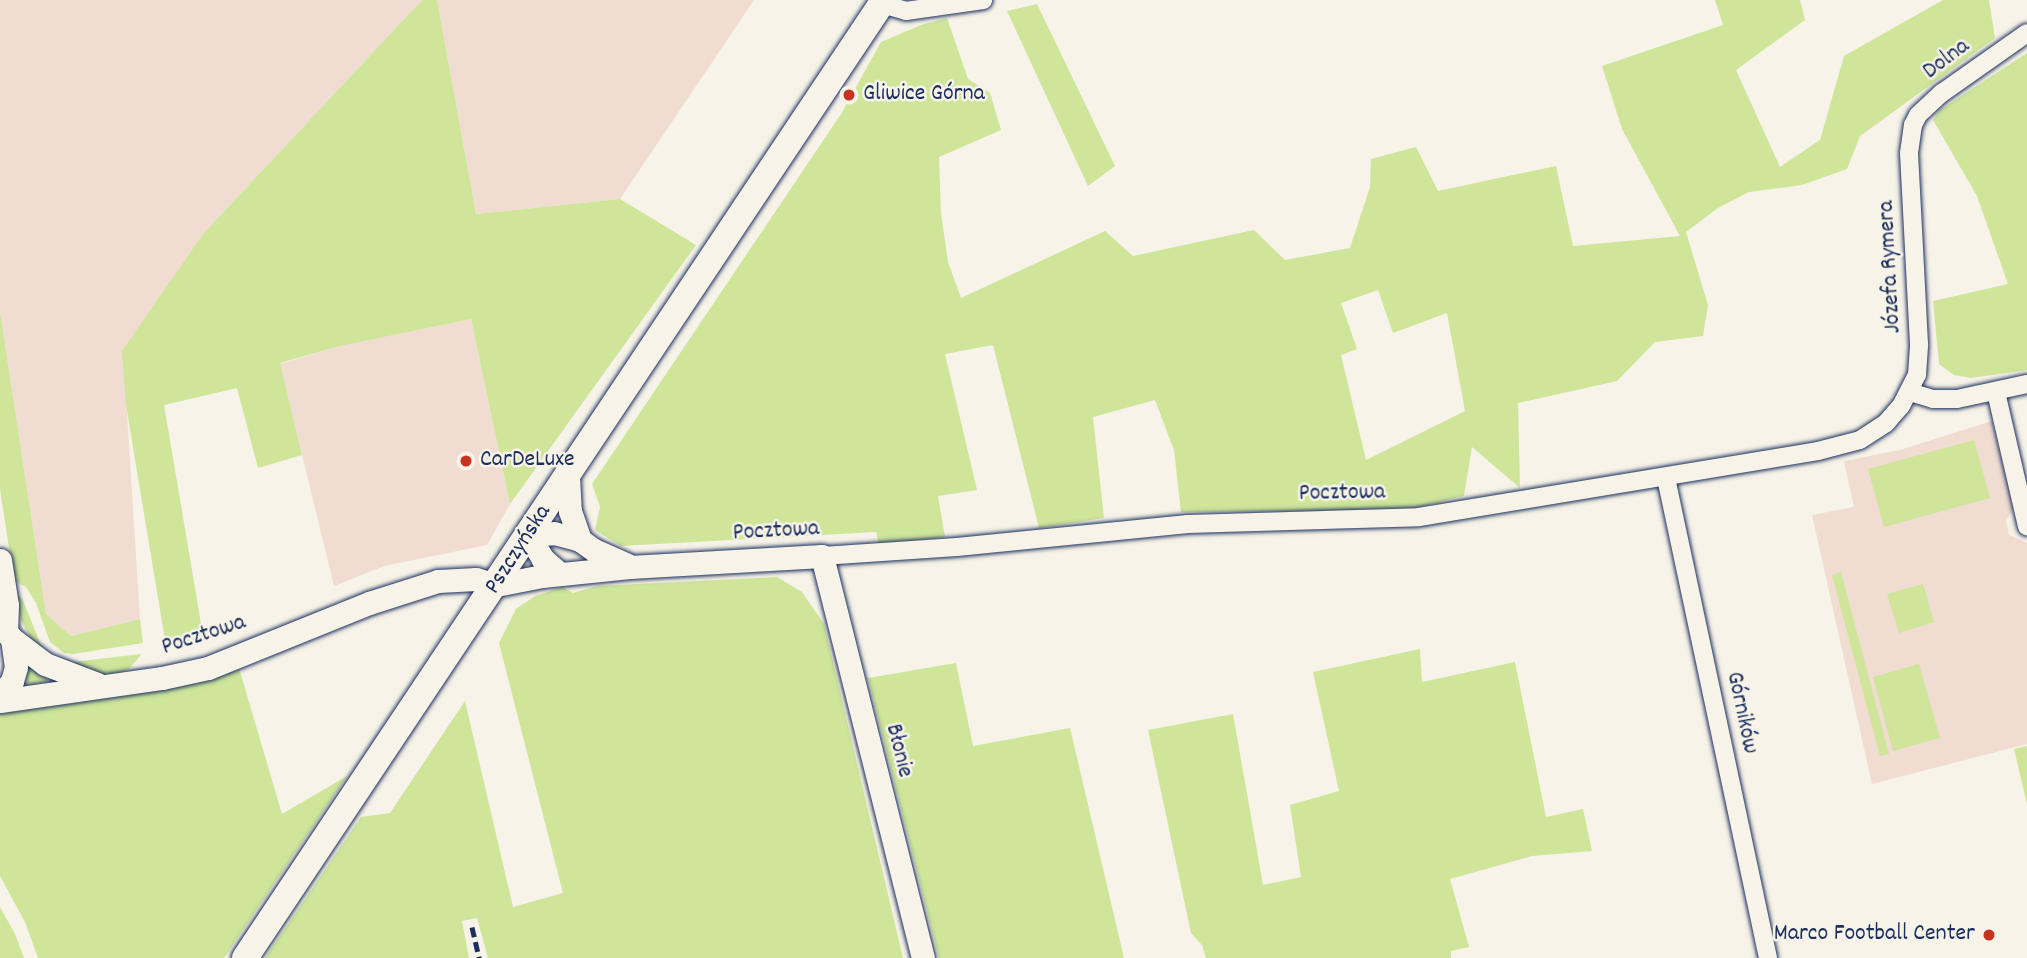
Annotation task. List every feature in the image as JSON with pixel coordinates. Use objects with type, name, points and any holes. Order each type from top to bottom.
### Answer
[{"type":"main road","name":"Pszczyńska","points":[[245,958],[883,2]]},
{"type":"street","points":[[883,2],[906,11],[983,0]]},
{"type":"street","name":"Dolna","points":[[1910,138],[1918,116],[1928,105],[2027,33]]},
{"type":"street","name":"Józefa Rymera","points":[[1910,138],[1919,344],[1917,375],[1910,392]]},
{"type":"street","points":[[1910,392],[1933,399],[1957,399],[2027,384]]},
{"type":"street","name":"Pocztowa","points":[[0,698],[208,668],[345,611],[421,585],[462,579],[496,585],[560,574],[631,567],[957,547],[1188,524],[1419,517],[1666,478],[1818,452],[1860,440],[1886,423],[1910,392]]},
{"type":"street","points":[[1996,392],[2027,526]]},
{"type":"street","points":[[568,475],[570,511],[580,540]]},
{"type":"street","name":"Górników","points":[[1666,478],[1768,958]]},
{"type":"street","name":"Pocztowa","points":[[528,534],[554,533],[580,540],[594,550],[631,567]]},
{"type":"street","points":[[528,534],[543,559],[560,574]]},
{"type":"street","name":"Błonie","points":[[822,556],[923,958]]},
{"type":"street","points":[[0,560],[7,605],[6,632],[16,667],[12,681],[0,698]]},
{"type":"street","name":"Pocztowa","points":[[6,632],[45,664],[88,682],[104,685]]},
{"type":"shaded area","points":[[0,0],[422,0],[203,234],[123,351],[140,619],[71,636],[46,614],[0,311]]},
{"type":"shaded area","points":[[437,0],[754,0],[620,199],[476,214]]},
{"type":"shaded area","points":[[471,319],[510,504],[487,545],[384,566],[334,586],[280,364],[336,347]]},
{"type":"shaded area","points":[[1992,421],[2013,508],[2006,521],[2009,535],[2027,543],[2027,744],[1872,784],[1812,515],[1854,507],[1844,461],[1900,450]]},
{"type":"green space","points":[[422,0],[437,0],[476,214],[620,199],[696,245],[510,504],[471,319],[336,347],[280,363],[302,455],[258,468],[237,388],[164,405],[204,641],[188,647],[165,640],[126,405],[122,351],[203,234]]},
{"type":"green space","points":[[1715,0],[1800,0],[1805,20],[1736,70],[1780,167],[1820,140],[1844,56],[1943,0],[1989,0],[1995,38],[1860,136],[1847,169],[1802,185],[1749,192],[1718,208],[1686,232],[1708,305],[1703,336],[1655,342],[1617,381],[1518,403],[1520,488],[1472,447],[1464,496],[1406,510],[1181,512],[1174,450],[1155,400],[1093,417],[1104,518],[1039,528],[993,345],[945,354],[977,490],[938,496],[945,537],[879,545],[876,532],[621,546],[595,530],[600,507],[592,484],[841,114],[881,42],[921,25],[947,18],[968,79],[990,93],[1001,130],[939,157],[941,213],[948,262],[961,298],[1105,231],[1133,256],[1254,230],[1285,260],[1350,248],[1370,187],[1371,159],[1416,147],[1438,191],[1556,166],[1573,246],[1680,236],[1622,129],[1602,66],[1723,25]],"holes":[[[1378,290],[1393,333],[1447,313],[1465,411],[1366,460],[1341,355],[1357,349],[1341,303]]]},
{"type":"green space","points":[[1037,4],[1115,166],[1088,186],[1007,11]]},
{"type":"green space","points":[[2027,53],[2027,370],[1971,378],[1954,375],[1939,364],[1933,301],[2008,284],[1977,196],[1933,120],[1940,110]]},
{"type":"green space","points":[[0,311],[46,614],[71,636],[140,619],[143,643],[73,654],[64,653],[50,642],[36,603],[26,587],[14,581],[0,489]]},
{"type":"green space","points":[[1974,440],[1990,498],[1884,527],[1868,469]]},
{"type":"green space","points":[[1841,572],[1889,754],[1880,756],[1832,575]]},
{"type":"green space","points":[[777,577],[802,592],[824,624],[903,958],[488,958],[477,918],[462,921],[469,958],[265,958],[361,817],[390,813],[465,701],[513,907],[563,893],[499,643],[516,609],[535,596],[563,587],[573,593],[597,586]]},
{"type":"green space","points":[[1923,584],[1934,622],[1899,633],[1887,594]]},
{"type":"green space","points":[[15,593],[22,598],[41,645],[56,660],[64,663],[141,654],[129,669],[111,676],[83,675],[66,668],[45,655],[32,641],[21,620]]},
{"type":"green space","points":[[1420,649],[1422,682],[1515,662],[1546,817],[1583,809],[1592,851],[1532,856],[1450,879],[1469,947],[1451,951],[1451,958],[1206,958],[1202,945],[1191,933],[1148,730],[1233,714],[1263,885],[1301,877],[1290,805],[1339,791],[1313,672]]},
{"type":"green space","points":[[956,663],[973,746],[1070,728],[1124,958],[939,958],[868,678]]},
{"type":"green space","points":[[1919,664],[1940,738],[1893,751],[1873,677]]},
{"type":"green space","points":[[28,665],[47,679],[47,682],[25,685]]},
{"type":"green space","points":[[239,668],[282,814],[347,776],[224,958],[38,958],[25,922],[0,876],[0,712],[171,688]]},
{"type":"green space","points":[[2027,746],[2027,804],[2014,749]]},
{"type":"green space","points":[[0,907],[15,934],[24,958],[0,958]]},
{"type":"railway","points":[[472,927],[479,958]]},
{"type":"place","name":"Gliwice Górna","points":[[849,95]]},
{"type":"place","name":"CarDeLuxe","points":[[466,461]]},
{"type":"place","name":"Marco Football Center","points":[[1989,935]]}]
